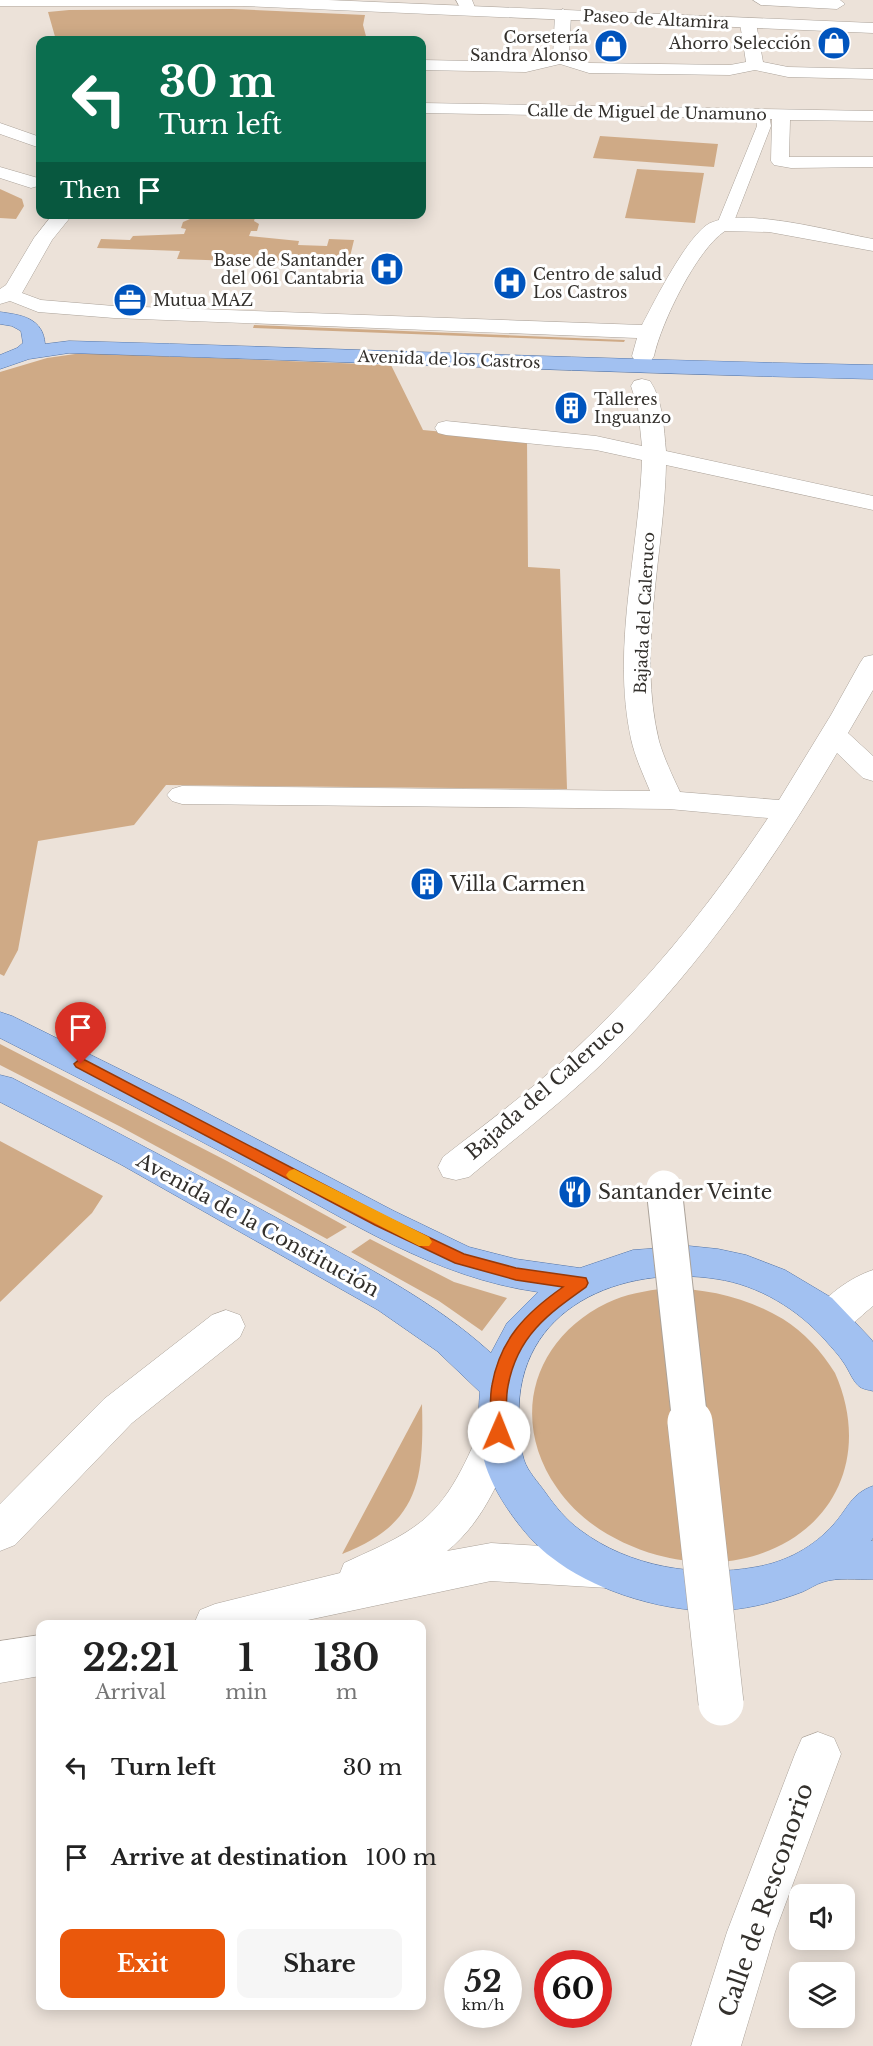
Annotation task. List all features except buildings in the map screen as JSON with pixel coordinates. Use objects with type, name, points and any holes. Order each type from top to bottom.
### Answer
[{"type":"main road","name":"Avenida de los Castros","points":[[20,332],[643,356],[873,362]]},
{"type":"main road","name":"Avenida de los Castros","points":[[20,332],[69,347],[643,367],[873,372]]},
{"type":"main road","points":[[0,363],[20,332]]},
{"type":"main road","points":[[0,1024],[172,1110],[381,1221],[460,1259],[516,1274],[580,1283]]},
{"type":"main road","name":"Avenida de la Constitución","points":[[0,1087],[132,1155],[391,1299],[451,1340],[500,1386]]},
{"type":"main road","points":[[873,1374],[859,1349],[831,1318],[784,1287],[753,1272],[708,1262],[664,1260],[620,1267],[580,1283],[540,1311],[514,1342],[500,1386],[499,1432],[505,1463],[519,1489],[539,1517],[569,1547],[610,1569],[666,1588],[720,1593],[781,1582],[822,1562],[856,1530],[873,1504]]},
{"type":"main road","points":[[822,1562],[873,1560]]},
{"type":"street","name":"Paseo de Altamira","points":[[0,1],[205,0],[466,5],[563,14],[873,28]]},
{"type":"street","points":[[761,0],[837,3]]},
{"type":"street","name":"Paseo de Altamira","points":[[561,59],[563,14]]},
{"type":"street","name":"Paseo de Altamira","points":[[748,23],[755,65]]},
{"type":"street","points":[[426,65],[526,67],[561,59],[589,68],[730,70],[755,65],[788,72],[873,74]]},
{"type":"street","name":"Calle de Miguel de Unamuno","points":[[426,108],[873,116]]},
{"type":"street","points":[[0,112],[36,123]]},
{"type":"street","points":[[725,224],[764,126],[762,114]]},
{"type":"street","points":[[781,114],[780,161],[791,163],[873,162]]},
{"type":"street","points":[[0,128],[36,142]]},
{"type":"street","points":[[0,172],[36,184]]},
{"type":"street","points":[[44,238],[47,219]]},
{"type":"street","points":[[20,332],[8,295],[44,238],[60,219]]},
{"type":"street","points":[[643,356],[648,332],[695,251],[707,235],[725,224],[752,224],[873,245]]},
{"type":"street","name":"Avenida de los Castros","points":[[8,295],[38,306],[114,312],[648,332]]},
{"type":"street","points":[[101,336],[114,312]]},
{"type":"street","name":"Bajada del Caleruco","points":[[642,386],[650,405],[655,457],[644,572],[639,692],[645,742],[669,800]]},
{"type":"street","points":[[446,428],[596,443],[873,503]]},
{"type":"street","name":"Bajada del Caleruco","points":[[456,1167],[529,1108],[610,1035],[682,956],[750,869],[788,810],[873,663]]},
{"type":"street","points":[[833,734],[873,772]]},
{"type":"street","points":[[182,795],[669,800],[788,810]]},
{"type":"street","points":[[664,1188],[722,1703]]},
{"type":"street","points":[[831,1318],[873,1285]]},
{"type":"street","points":[[0,1532],[118,1411],[226,1326]]},
{"type":"street","points":[[322,1596],[430,1540],[459,1511],[482,1472],[499,1432]]},
{"type":"street","points":[[231,1620],[322,1596],[491,1562],[610,1569]]},
{"type":"street","points":[[0,1662],[36,1657]]},
{"type":"street","name":"Calle de Resconorio","points":[[716,2046],[751,1932],[818,1754]]},
{"type":"shaded area","points":[[232,9],[365,15],[363,25],[366,36],[55,36],[48,12]]},
{"type":"shaded area","points":[[600,136],[718,144],[714,167],[593,158]]},
{"type":"shaded area","points":[[637,169],[704,173],[695,223],[625,218]]},
{"type":"shaded area","points":[[0,189],[22,199],[24,206],[16,219],[0,218]]},
{"type":"shaded area","points":[[190,219],[255,219],[254,221],[259,224],[257,231],[251,231],[249,236],[299,241],[298,245],[327,246],[329,239],[354,240],[348,265],[177,259],[180,251],[97,248],[101,239],[130,240],[133,236],[184,234],[186,229],[181,228],[183,222]]},
{"type":"shaded area","points":[[254,325],[625,340],[624,342],[253,328]]},
{"type":"shaded area","points":[[82,353],[391,365],[423,430],[527,440],[528,567],[560,569],[567,789],[166,785],[134,825],[38,841],[18,950],[4,976],[0,974],[0,372],[47,358]]},
{"type":"shaded area","points":[[0,1044],[227,1161],[347,1227],[327,1239],[121,1127],[0,1065]]},
{"type":"shaded area","points":[[0,1141],[103,1196],[92,1213],[0,1302]]},
{"type":"shaded area","points":[[370,1239],[454,1282],[507,1298],[482,1331],[439,1301],[351,1252]]},
{"type":"shaded area","points":[[666,1288],[712,1292],[769,1311],[791,1324],[805,1336],[835,1373],[846,1405],[849,1436],[846,1465],[836,1491],[820,1514],[799,1534],[772,1549],[731,1561],[699,1562],[657,1555],[628,1545],[601,1530],[577,1511],[557,1488],[542,1462],[534,1435],[532,1409],[536,1383],[546,1359],[561,1337],[582,1318],[607,1303],[628,1295]]},
{"type":"shaded area","points":[[422,1404],[421,1455],[412,1496],[402,1513],[388,1528],[368,1542],[342,1554]]},
{"type":"slow traffic","points":[[294,1175],[424,1242]]},
{"type":"place","name":"Ahorro Selección","points":[[834,43]]},
{"type":"place","name":"Corsetería Sandra Alonso","points":[[611,46]]},
{"type":"place","name":"Base de Santander del 061 Cantabria","points":[[387,269]]},
{"type":"place","name":"Centro de salud Los Castros","points":[[510,283]]},
{"type":"place","name":"Mutua MAZ","points":[[130,300]]},
{"type":"place","name":"Talleres Inguanzo","points":[[571,408]]},
{"type":"place","name":"Villa Carmen","points":[[427,884]]},
{"type":"place","name":"Santander Veinte","points":[[575,1192]]},
{"type":"route","points":[[81,1064],[381,1221],[460,1259],[516,1274],[580,1283],[540,1311],[514,1342],[500,1386],[499,1432]]}]
